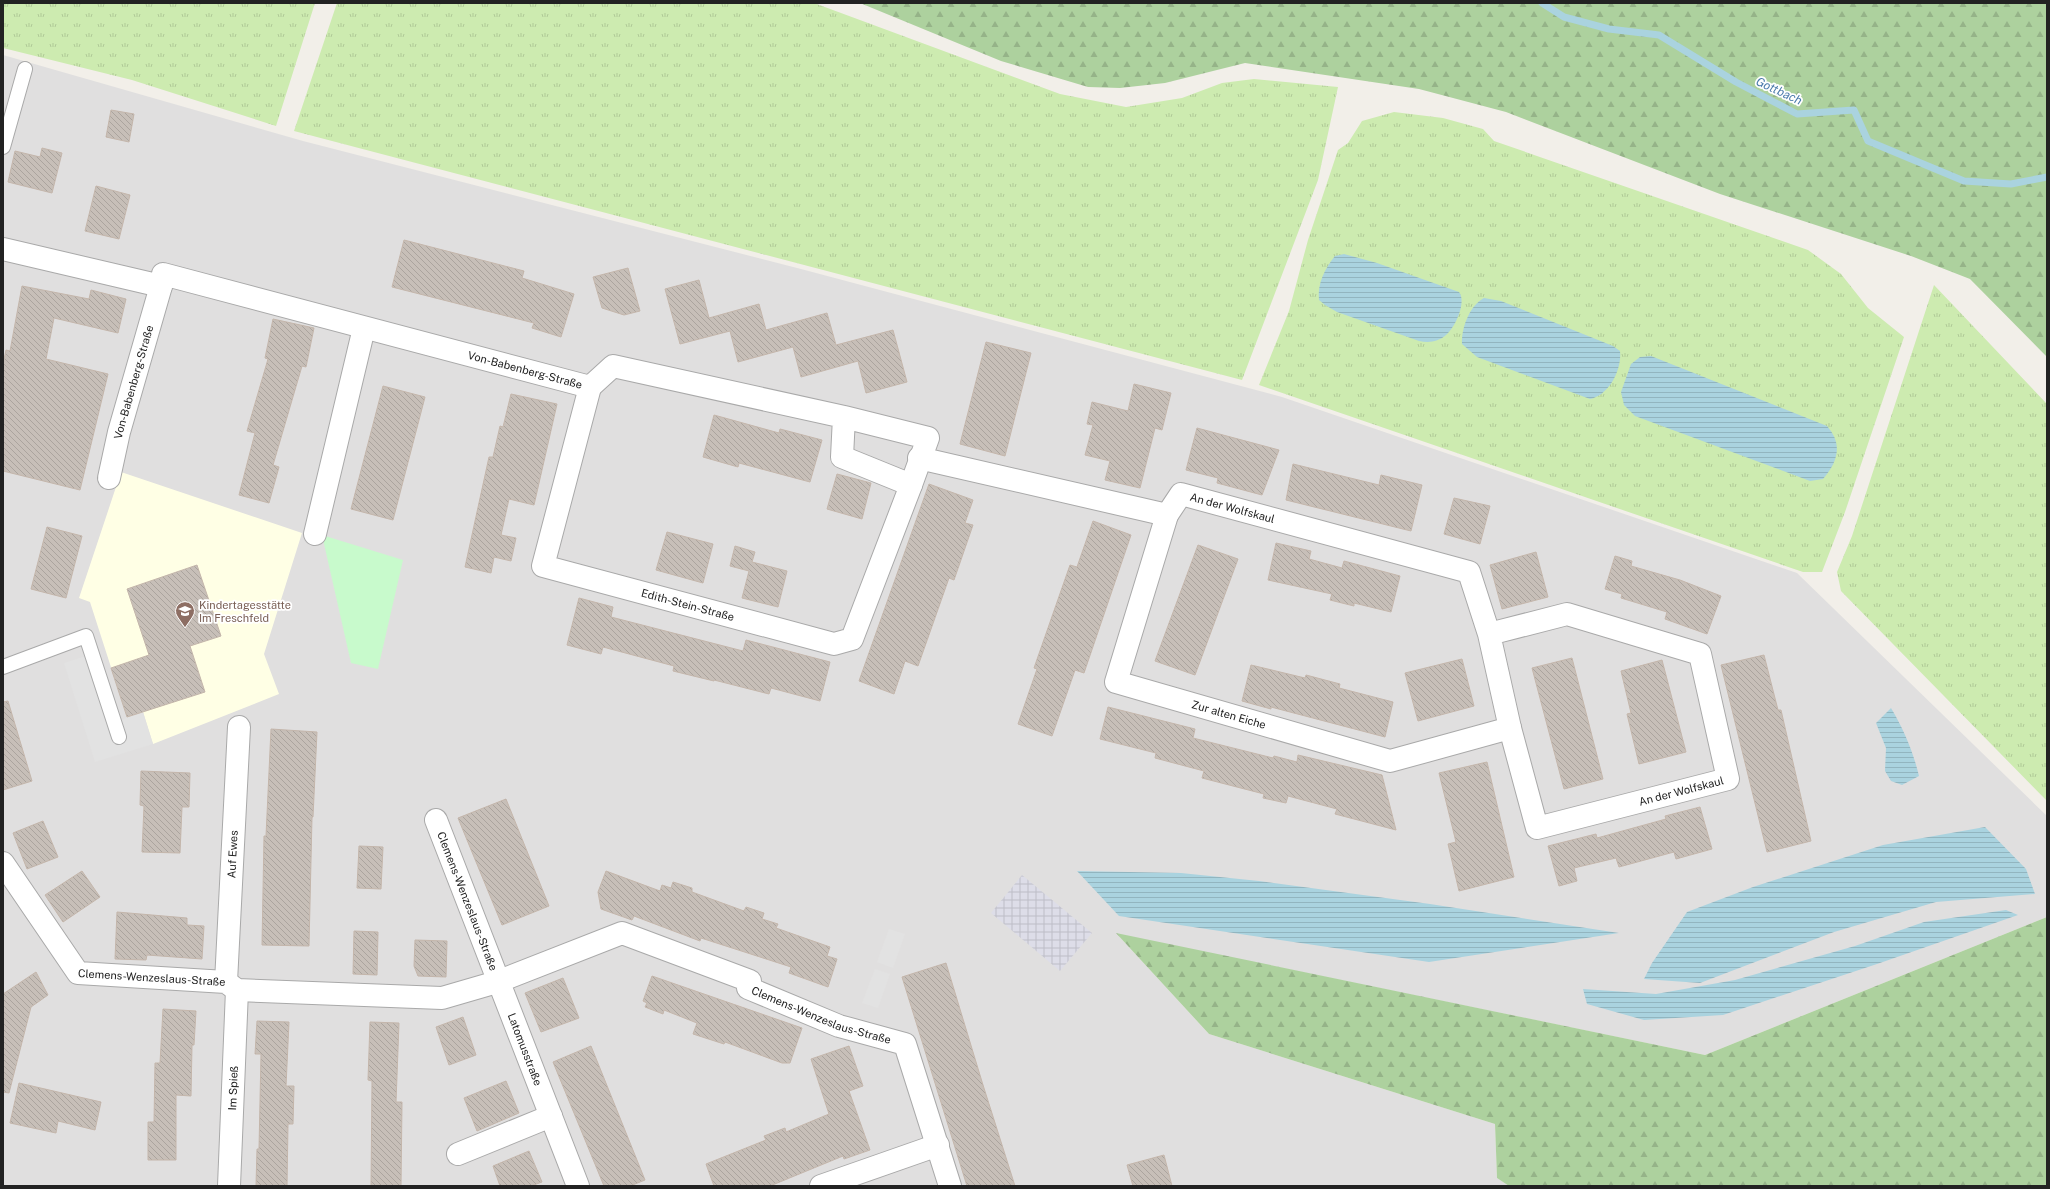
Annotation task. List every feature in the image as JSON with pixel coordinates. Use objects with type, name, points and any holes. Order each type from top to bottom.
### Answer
[{"type":"street","points":[[3,249],[161,286]]},
{"type":"street","name":"Von-Babenberg-Straße","points":[[109,478],[119,432],[161,286],[163,274],[590,387],[613,366],[844,417],[928,438],[919,458],[911,485]]},
{"type":"street","points":[[315,534],[364,328]]},
{"type":"street","name":"Edith-Stein-Straße","points":[[590,387],[543,566],[834,644],[852,638],[911,485]]},
{"type":"street","points":[[844,417],[842,457],[911,485]]},
{"type":"street","points":[[919,458],[1167,515]]},
{"type":"street","name":"An der Wolfskaul","points":[[1167,515],[1181,494],[1469,572],[1489,634],[1510,728],[1537,828],[1728,779],[1700,654],[1567,614],[1489,634]]},
{"type":"street","name":"Zur alten Eiche","points":[[1167,515],[1116,682],[1390,761],[1510,728]]},
{"type":"street","name":"Auf Ewes","points":[[231,986],[239,727]]},
{"type":"street","name":"Clemens-Wenzeslaus-Straße","points":[[436,820],[497,982]]},
{"type":"street","name":"Clemens-Wenzeslaus-Straße","points":[[3,863],[78,973],[231,986],[442,998],[497,982],[622,933],[750,981],[748,988],[839,1026],[905,1044],[950,1186]]},
{"type":"street","name":"Latomusstraße","points":[[497,982],[578,1186]]},
{"type":"street","name":"Im Spieß","points":[[229,1186],[231,986]]},
{"type":"street","points":[[458,1154],[551,1116]]},
{"type":"street","points":[[821,1186],[938,1145]]},
{"type":"lane","points":[[3,147],[25,69]]},
{"type":"lane","points":[[3,667],[86,636],[119,737]]},
{"type":"shaded area","points":[[3,55],[303,141],[801,269],[1282,397],[1797,573],[2047,816],[2047,917],[1705,1055],[1117,934],[1209,1034],[1495,1124],[1497,1178],[1509,1186],[3,1186]]},
{"type":"shaded area","name":"Kindertagesstätte Im Freschfeld","points":[[121,472],[302,533],[264,654],[279,694],[153,744],[143,712],[127,717],[90,602],[79,598]]},
{"type":"shaded area","points":[[92,654],[115,722],[143,712],[153,744],[95,762],[64,663]]},
{"type":"shaded area","points":[[1022,875],[1092,933],[1060,971],[991,913]]},
{"type":"shaded area","points":[[889,929],[905,934],[893,968],[877,962]]},
{"type":"shaded area","points":[[875,969],[890,974],[878,1008],[862,1003]]},
{"type":"green space","points":[[3,3],[315,3],[276,126],[132,80],[3,48]]},
{"type":"green space","points":[[337,3],[814,3],[1060,94],[1126,107],[1182,98],[1222,83],[1254,79],[1338,87],[1318,180],[1242,380],[294,131]]},
{"type":"green space","points":[[860,3],[2047,3],[2047,357],[1970,279],[1911,256],[1720,194],[1506,112],[1419,89],[1245,63],[1165,83],[1120,88],[1088,87],[1001,61]]},
{"type":"green space","points":[[1394,112],[1443,118],[1483,129],[1494,141],[1808,250],[1841,274],[1868,308],[1904,337],[1845,512],[1822,572],[1803,572],[1259,385],[1289,311],[1308,240],[1338,150],[1348,143],[1362,121]]},
{"type":"green space","points":[[1934,285],[2047,404],[2047,801],[1841,591],[1837,572],[1852,536]]},
{"type":"green space","points":[[322,535],[403,560],[378,669],[351,663]]},
{"type":"green space","points":[[2047,917],[2047,1186],[1509,1186],[1497,1178],[1495,1124],[1209,1034],[1116,933],[1705,1055]]},
{"type":"water","points":[[1344,254],[1377,263],[1459,292],[1462,302],[1461,308],[1453,327],[1446,335],[1437,341],[1419,341],[1337,312],[1325,305],[1319,300],[1319,288],[1322,276],[1335,256]]},
{"type":"water","points":[[1484,298],[1501,301],[1613,346],[1620,351],[1620,358],[1619,366],[1613,381],[1597,397],[1590,399],[1477,357],[1462,344],[1462,338],[1467,318],[1479,301]]},
{"type":"water","points":[[1651,356],[1827,426],[1835,439],[1837,446],[1835,460],[1828,473],[1823,479],[1810,481],[1635,416],[1624,405],[1621,392],[1631,364],[1640,357]]},
{"type":"water","points":[[1891,708],[1908,741],[1919,776],[1902,785],[1891,781],[1885,771],[1886,748],[1876,723]]},
{"type":"water","points":[[1985,827],[2026,869],[2035,894],[1936,902],[1834,932],[1700,983],[1644,979],[1652,963],[1687,912],[1753,887],[1883,845]]},
{"type":"water","points":[[1077,871],[1181,873],[1259,881],[1430,904],[1619,933],[1429,962],[1119,916]]},
{"type":"water","points":[[2006,910],[2018,915],[1723,1015],[1644,1020],[1587,1004],[1583,989],[1656,994],[1735,980],[1855,946],[1924,922]]},
{"type":"building","points":[[111,110],[134,114],[129,142],[106,137]]},
{"type":"building","points":[[42,148],[62,153],[52,193],[8,182],[15,151],[40,157]]},
{"type":"building","points":[[96,186],[130,195],[119,239],[85,231]]},
{"type":"building","points":[[404,240],[524,271],[522,278],[574,294],[561,337],[532,328],[534,323],[392,287]]},
{"type":"building","points":[[628,268],[640,311],[624,315],[602,308],[593,277]]},
{"type":"building","points":[[699,280],[709,318],[759,304],[766,330],[827,313],[836,345],[893,330],[907,382],[866,393],[858,361],[801,377],[793,347],[738,362],[730,331],[680,344],[665,289]]},
{"type":"building","points":[[22,286],[89,299],[91,290],[126,299],[118,333],[54,318],[46,359],[108,374],[80,490],[3,471],[3,364],[6,350],[10,351]]},
{"type":"building","points":[[273,319],[314,328],[306,367],[302,366],[273,465],[279,467],[269,503],[239,495],[255,433],[247,431],[268,359],[265,358]]},
{"type":"building","points":[[986,342],[1031,353],[1005,456],[960,444]]},
{"type":"building","points":[[1134,384],[1171,393],[1162,430],[1155,428],[1140,488],[1105,480],[1110,461],[1085,455],[1093,425],[1087,424],[1092,402],[1128,411]]},
{"type":"building","points":[[383,386],[425,397],[393,520],[351,509]]},
{"type":"building","points":[[511,394],[557,404],[534,505],[509,499],[501,535],[516,538],[511,561],[494,557],[491,573],[465,567],[489,457],[493,457],[500,426],[503,427]]},
{"type":"building","points":[[714,415],[779,433],[780,429],[822,440],[810,482],[739,463],[738,467],[703,457]]},
{"type":"building","points":[[1197,428],[1279,450],[1262,495],[1217,483],[1218,478],[1186,470]]},
{"type":"building","points":[[1293,464],[1379,485],[1381,475],[1422,485],[1411,531],[1286,500]]},
{"type":"building","points":[[837,474],[871,483],[862,519],[827,509]]},
{"type":"building","points":[[929,484],[973,500],[965,523],[973,525],[954,580],[949,578],[918,666],[905,661],[894,694],[859,681]]},
{"type":"building","points":[[1454,498],[1490,506],[1480,544],[1444,534]]},
{"type":"building","points":[[1093,521],[1131,535],[1084,673],[1075,670],[1052,736],[1018,724],[1037,669],[1034,668],[1070,565],[1077,567]]},
{"type":"building","points":[[47,527],[82,536],[66,598],[31,589]]},
{"type":"building","points":[[667,532],[713,544],[703,583],[656,570]]},
{"type":"building","points":[[1276,543],[1311,551],[1309,559],[1342,568],[1344,561],[1400,576],[1391,612],[1354,603],[1354,606],[1330,600],[1332,594],[1268,580]]},
{"type":"building","points":[[1198,545],[1238,559],[1195,675],[1155,661]]},
{"type":"building","points":[[735,546],[755,552],[752,562],[787,571],[778,607],[742,598],[749,571],[730,566]]},
{"type":"building","points":[[1536,552],[1548,597],[1502,609],[1490,565]]},
{"type":"building","points":[[1615,556],[1632,561],[1631,566],[1680,580],[1721,596],[1707,634],[1665,619],[1667,612],[1621,598],[1622,594],[1605,589]]},
{"type":"building","points":[[197,565],[221,636],[190,646],[205,692],[127,717],[111,668],[149,655],[127,589]]},
{"type":"building","points":[[579,598],[613,607],[611,617],[743,651],[746,640],[830,662],[820,701],[771,688],[769,694],[673,671],[674,666],[603,647],[601,654],[567,645]]},
{"type":"building","points":[[1764,655],[1778,710],[1781,710],[1811,841],[1767,852],[1721,665]]},
{"type":"building","points":[[1572,658],[1603,779],[1564,789],[1532,668]]},
{"type":"building","points":[[1462,659],[1474,706],[1418,721],[1405,673]]},
{"type":"building","points":[[1662,660],[1686,752],[1639,764],[1627,714],[1631,713],[1621,671]]},
{"type":"building","points":[[1251,665],[1305,678],[1306,675],[1340,684],[1339,688],[1393,702],[1385,737],[1271,707],[1271,709],[1242,701]]},
{"type":"building","points":[[8,701],[32,781],[3,790],[3,702]]},
{"type":"building","points":[[1108,707],[1195,729],[1193,738],[1273,758],[1274,756],[1297,762],[1298,755],[1382,775],[1396,830],[1335,814],[1337,809],[1288,796],[1286,803],[1263,798],[1264,794],[1202,778],[1204,771],[1155,758],[1156,753],[1100,739]]},
{"type":"building","points":[[271,729],[317,732],[312,817],[309,946],[262,945],[264,836],[266,836]]},
{"type":"building","points":[[1487,762],[1514,877],[1459,891],[1448,844],[1456,842],[1439,773]]},
{"type":"building","points":[[141,771],[190,773],[189,807],[182,807],[180,853],[142,852],[144,806],[140,805]]},
{"type":"building","points":[[506,799],[549,906],[502,925],[458,818]]},
{"type":"building","points":[[1700,807],[1712,849],[1676,859],[1674,852],[1619,867],[1616,858],[1574,868],[1577,881],[1559,886],[1548,846],[1596,834],[1597,838],[1666,819],[1665,816]]},
{"type":"building","points":[[43,821],[58,857],[27,869],[13,833]]},
{"type":"building","points":[[359,846],[383,847],[381,889],[357,888]]},
{"type":"building","points":[[82,871],[100,897],[63,922],[45,895]]},
{"type":"building","points":[[606,871],[660,891],[662,885],[671,888],[673,882],[692,888],[692,892],[744,911],[746,907],[764,913],[762,919],[778,924],[776,928],[830,947],[827,956],[837,959],[828,987],[789,973],[791,967],[701,938],[700,941],[634,916],[632,920],[601,909],[598,892]]},
{"type":"building","points":[[117,912],[187,918],[187,925],[204,926],[202,959],[147,955],[146,960],[115,959]]},
{"type":"building","points":[[354,931],[378,932],[377,975],[353,974]]},
{"type":"building","points":[[415,940],[447,941],[446,977],[418,976],[414,966]]},
{"type":"building","points":[[946,963],[1015,1186],[967,1186],[902,977]]},
{"type":"building","points":[[36,972],[48,995],[31,1007],[9,1093],[3,1092],[3,994]]},
{"type":"building","points":[[652,976],[802,1028],[790,1063],[782,1063],[725,1042],[724,1044],[693,1034],[697,1023],[664,1010],[663,1014],[645,1007],[647,1003],[643,1001]]},
{"type":"building","points":[[563,978],[579,1018],[541,1032],[525,993]]},
{"type":"building","points":[[163,1009],[196,1011],[194,1045],[192,1045],[191,1096],[176,1095],[176,1160],[148,1160],[148,1122],[154,1122],[155,1063],[160,1063]]},
{"type":"building","points":[[463,1017],[476,1055],[449,1065],[436,1027]]},
{"type":"building","points":[[257,1021],[289,1022],[286,1086],[294,1086],[293,1124],[288,1124],[287,1186],[256,1186],[257,1149],[259,1149],[261,1054],[255,1054]]},
{"type":"building","points":[[370,1022],[399,1023],[396,1102],[402,1102],[401,1186],[371,1186],[372,1081],[368,1080]]},
{"type":"building","points":[[591,1046],[645,1180],[630,1186],[604,1186],[553,1062]]},
{"type":"building","points":[[849,1046],[863,1086],[849,1091],[870,1150],[844,1159],[843,1156],[770,1186],[714,1186],[706,1164],[766,1140],[764,1136],[785,1128],[786,1132],[829,1114],[811,1059]]},
{"type":"building","points":[[506,1081],[519,1113],[477,1131],[464,1098]]},
{"type":"building","points":[[19,1083],[101,1102],[95,1130],[58,1121],[56,1133],[10,1123]]},
{"type":"building","points":[[529,1151],[542,1182],[531,1186],[500,1186],[493,1166]]},
{"type":"building","points":[[1164,1155],[1172,1186],[1133,1186],[1127,1165]]},
{"type":"waterway","name":"Gottbach","points":[[1542,3],[1564,17],[1609,29],[1659,35],[1736,82],[1797,114],[1854,110],[1868,141],[1964,181],[2011,184],[2047,177]]},
{"type":"place","name":"Kindertagesstätte Im Freschfeld","points":[[185,628]]}]
